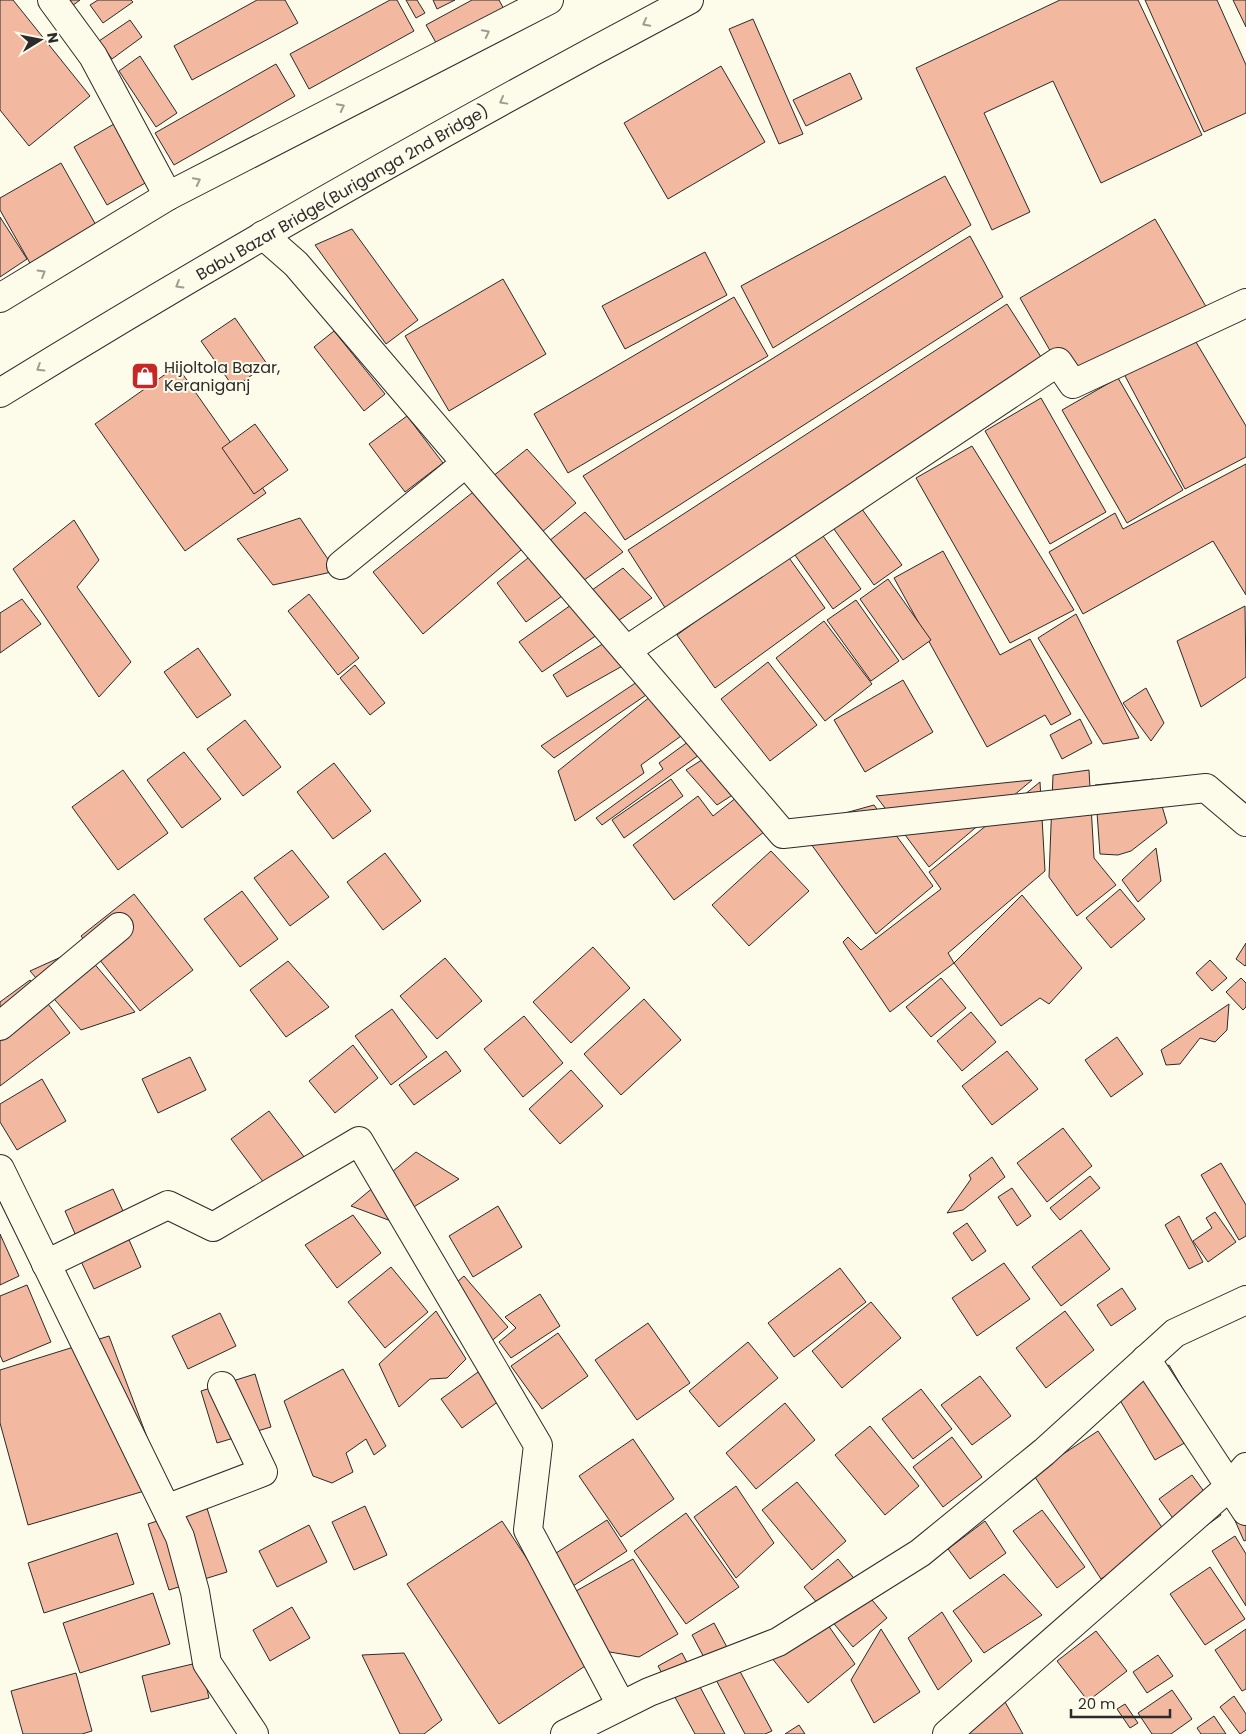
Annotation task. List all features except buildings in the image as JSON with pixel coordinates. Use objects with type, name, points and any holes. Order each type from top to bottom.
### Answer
[{"type":"main road","points":[[52,0],[93,56],[168,196]]},
{"type":"main road","points":[[0,298],[168,196],[549,0]]},
{"type":"main road","name":"Babu Bazar Bridge(Buriganga 2nd Bridge)","points":[[0,393],[263,235],[571,62],[689,0]]},
{"type":"main road","points":[[263,235],[296,264],[784,834],[1206,788],[1246,822]]},
{"type":"main road","points":[[627,650],[1058,362],[1073,384],[1246,302]]},
{"type":"main road","points":[[340,565],[466,462]]},
{"type":"main road","points":[[0,1026],[119,927]]},
{"type":"main road","points":[[46,1264],[168,1205],[213,1227],[359,1141],[538,1445],[528,1530],[622,1706]]},
{"type":"main road","points":[[0,1169],[180,1537],[196,1592],[207,1663],[254,1734]]},
{"type":"main road","points":[[565,1734],[649,1692],[778,1642],[920,1553],[1044,1452],[1175,1333],[1246,1300]]},
{"type":"main road","points":[[1146,1359],[1238,1477],[1246,1512]]},
{"type":"main road","points":[[171,1507],[263,1472],[222,1386]]},
{"type":"main road","points":[[948,1734],[1238,1477]]},
{"type":"place","name":"Hijoltola Bazar, Keraniganj","points":[[145,376]]}]
